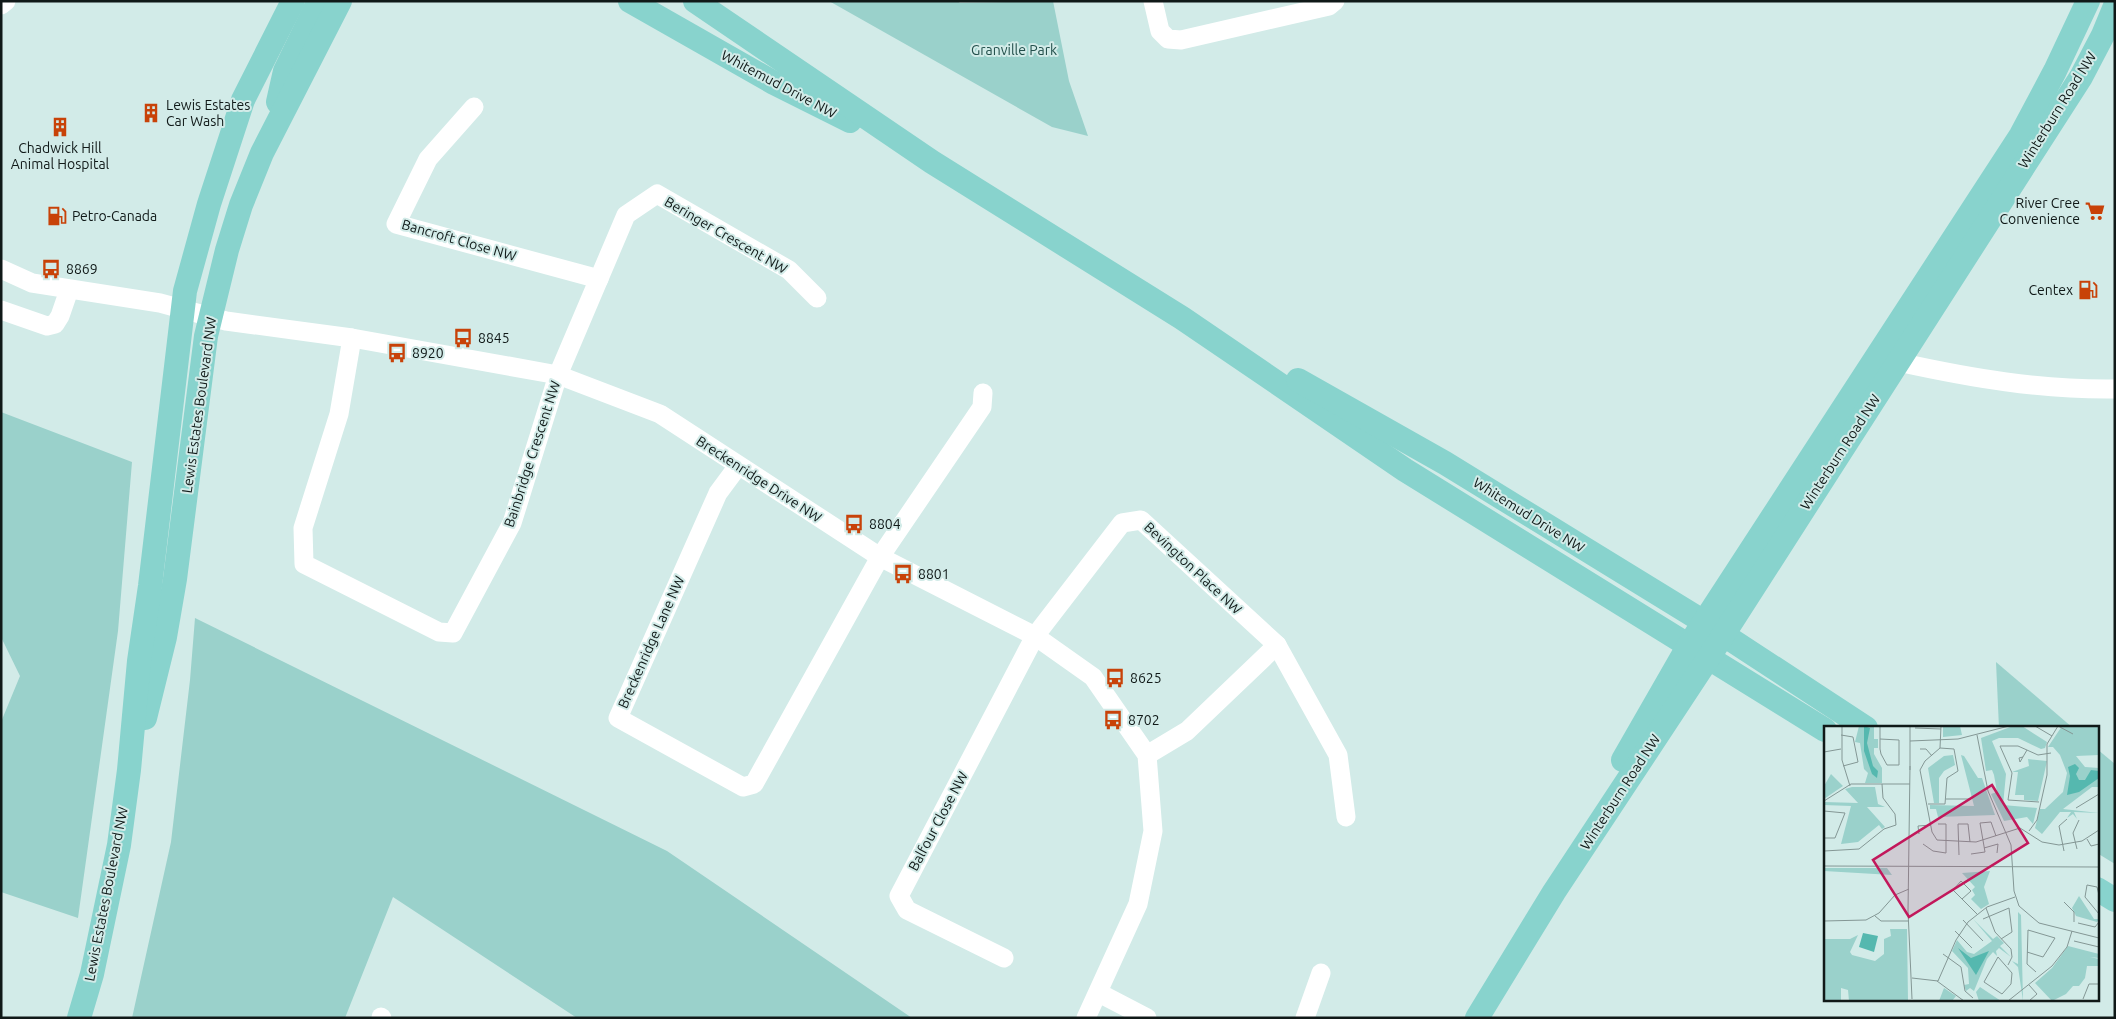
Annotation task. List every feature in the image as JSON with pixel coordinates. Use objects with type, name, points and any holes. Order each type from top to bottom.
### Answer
[{"type":"main road","name":"Lewis Estates Boulevard NW","points":[[79,1018],[92,974],[119,845],[129,770],[139,662],[150,586],[185,291],[209,204],[243,100],[293,1]]},
{"type":"main road","name":"Whitemud Drive NW","points":[[630,1],[774,83],[932,162]]},
{"type":"main road","name":"Whitemud Drive NW","points":[[694,1],[932,162],[1182,318],[1313,388],[1445,463],[1708,641],[1824,729]]},
{"type":"main road","name":"Winterburn Road NW","points":[[1890,357],[2021,135],[2055,71],[2088,1]]},
{"type":"main road","name":"Lewis Estates Boulevard NW","points":[[129,770],[135,758],[165,637],[210,317],[241,205],[271,133],[285,71],[335,3]]},
{"type":"main road","name":"Winterburn Road NW","points":[[1476,1018],[1554,892],[1574,845],[1708,641],[1890,357],[2081,77],[2103,35],[2115,6]]},
{"type":"main road","name":"Whitemud Drive NW","points":[[1708,641],[1862,726]]},
{"type":"main road","points":[[1708,641],[1854,726]]},
{"type":"main road","points":[[2098,890],[2115,900]]},
{"type":"street","points":[[1,6],[6,1]]},
{"type":"street","points":[[1153,1],[1160,31],[1168,39],[1181,40],[1329,6],[1335,1]]},
{"type":"street","name":"Bancroft Close NW","points":[[474,107],[428,159],[396,224],[599,278]]},
{"type":"street","name":"Beringer Crescent NW","points":[[558,375],[626,215],[657,194],[788,270],[817,298]]},
{"type":"street","name":"Breckenridge Drive NW","points":[[1,269],[32,283],[160,303],[226,321],[352,338],[558,375],[660,414],[880,557],[1035,636],[1093,677],[1147,755],[1154,831],[1138,904],[1086,1018]]},
{"type":"street","points":[[1,310],[47,326],[55,324],[60,316],[69,290]]},
{"type":"street","name":"Bainbridge Crescent NW","points":[[352,338],[339,414],[303,528],[304,564],[440,632],[453,633],[512,523],[558,375]]},
{"type":"street","points":[[1890,357],[1969,378],[2042,387],[2115,390]]},
{"type":"street","points":[[880,557],[982,407],[983,393]]},
{"type":"street","name":"Breckenridge Lane NW","points":[[738,466],[718,493],[618,718],[743,787],[754,784],[880,557]]},
{"type":"street","name":"Bevington Place NW","points":[[1035,636],[1122,523],[1141,520],[1277,645],[1338,755],[1346,817]]},
{"type":"street","name":"Balfour Close NW","points":[[1004,958],[907,910],[899,896],[1035,636]]},
{"type":"street","points":[[1147,755],[1187,731],[1277,645]]},
{"type":"street","points":[[1304,1018],[1321,973]]},
{"type":"street","points":[[1099,993],[1147,1018]]},
{"type":"green space","name":"Granville Park","points":[[829,1],[957,1],[960,3],[1053,1],[1069,81],[1088,136],[1052,127]]},
{"type":"green space","points":[[1,412],[132,462],[118,631],[78,918],[1,892],[1,722],[20,676],[1,637]]},
{"type":"green space","points":[[195,618],[667,851],[912,1018],[577,1018],[393,897],[345,1018],[132,1018],[171,842],[190,680]]},
{"type":"green space","points":[[1996,662],[2071,726],[1999,726]]},
{"type":"green space","points":[[2098,750],[2115,764],[2115,864],[2098,854]]},
{"type":"place","name":"Lewis Estates Car Wash","points":[[151,113]]},
{"type":"place","name":"Chadwick Hill Animal Hospital","points":[[60,127]]},
{"type":"place","name":"River Cree Convenience","points":[[2095,211]]},
{"type":"place","name":"Petro-Canada","points":[[57,216]]},
{"type":"place","name":"8869","points":[[51,269]]},
{"type":"place","name":"Centex","points":[[2088,290]]},
{"type":"place","name":"8845","points":[[463,338]]},
{"type":"place","name":"8920","points":[[397,353]]},
{"type":"place","name":"8804","points":[[854,524]]},
{"type":"place","name":"8801","points":[[903,574]]},
{"type":"place","name":"8625","points":[[1115,678]]},
{"type":"place","name":"8702","points":[[1113,720]]}]
